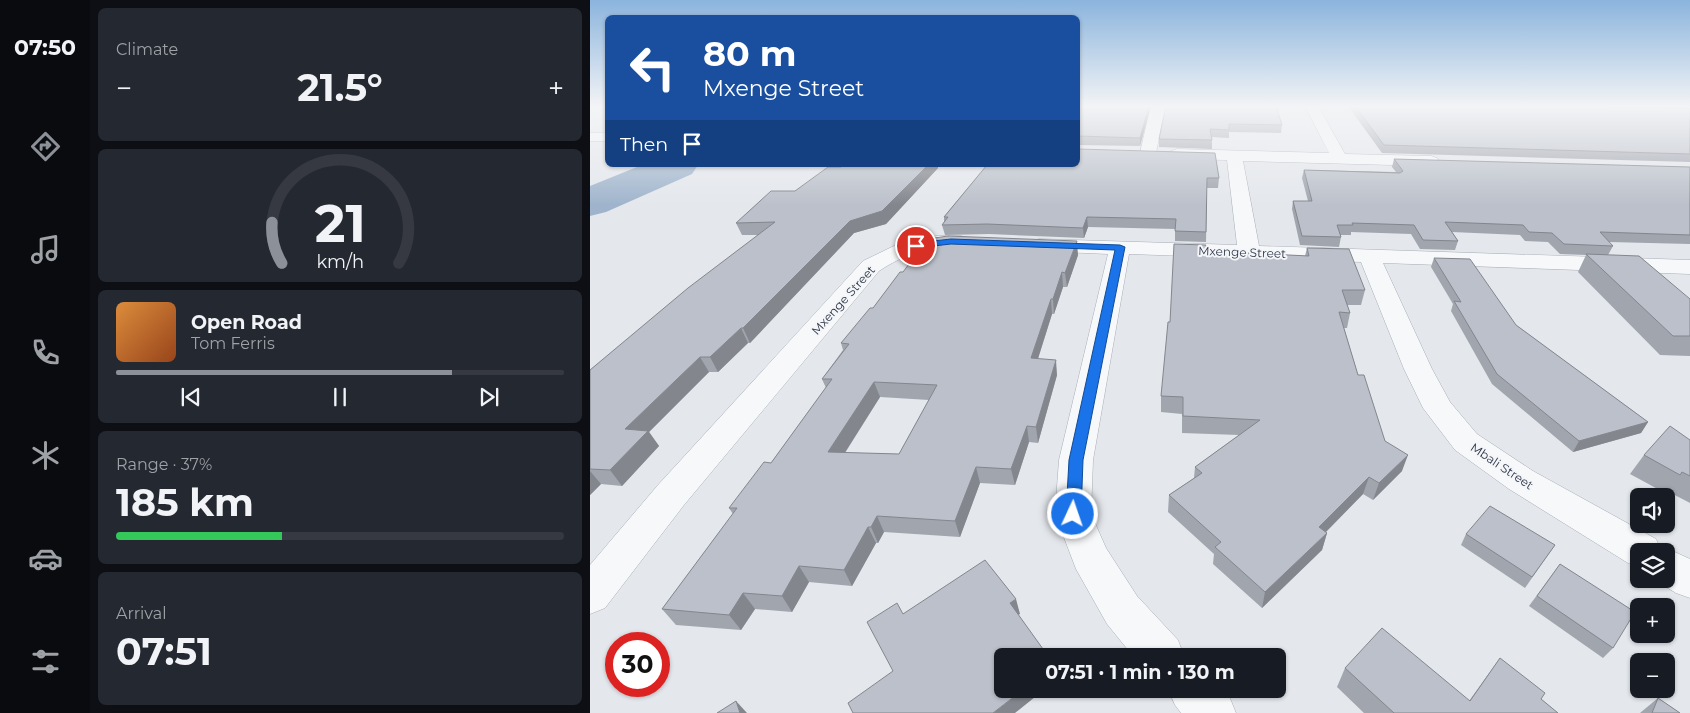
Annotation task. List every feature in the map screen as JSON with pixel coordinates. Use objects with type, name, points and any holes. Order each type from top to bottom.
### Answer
[{"type":"street","points":[[1148,153],[1151,139]]},
{"type":"street","points":[[1329,139],[1338,158]]},
{"type":"street","points":[[1131,152],[1448,161]]},
{"type":"street","points":[[1234,155],[1249,252]]},
{"type":"street","name":"Mxenge Street","points":[[590,595],[671,496],[871,266],[886,256],[905,248],[951,242],[980,243]]},
{"type":"street","name":"Mxenge Street","points":[[1020,244],[1690,267]]},
{"type":"street","points":[[1120,247],[1076,460],[1073,514],[1090,557],[1122,610],[1155,648]]},
{"type":"street","name":"Mbali Street","points":[[1369,256],[1418,369],[1438,408],[1466,442],[1521,480],[1630,544]]},
{"type":"street","points":[[1675,571],[1690,580]]},
{"type":"street","points":[[1199,698],[1212,713]]},
{"type":"building","points":[[1380,139],[1690,139],[1690,154],[1384,145]]},
{"type":"building","points":[[1080,149],[1215,153],[1219,178],[1207,178],[1206,232],[1175,231],[1176,219],[1087,217],[1083,228],[987,224],[942,225],[948,217],[944,217],[985,167],[1080,167]]},
{"type":"building","points":[[1394,159],[1690,167],[1690,235],[1600,232],[1613,246],[1564,244],[1552,233],[1529,232],[1523,225],[1445,222],[1458,241],[1423,240],[1414,225],[1352,223],[1353,225],[1337,225],[1341,237],[1302,236],[1293,201],[1312,201],[1304,170],[1400,173],[1403,171]]},
{"type":"building","points":[[828,167],[926,167],[882,211],[850,221],[743,328],[710,357],[700,357],[625,429],[648,431],[610,470],[590,469],[590,370],[688,288],[775,222],[736,223],[771,191],[795,191]]},
{"type":"building","points":[[948,236],[1077,241],[1065,273],[1062,272],[1053,299],[1051,299],[1031,358],[1056,360],[1036,427],[1027,426],[1011,469],[976,467],[955,521],[877,516],[871,527],[868,527],[844,570],[799,566],[782,596],[743,593],[729,615],[662,609],[737,508],[729,508],[764,462],[771,463],[832,379],[822,379],[849,344],[841,343],[870,308],[873,308],[928,239]],"holes":[[[874,382],[937,385],[899,454],[828,452]]]},
{"type":"building","points":[[1174,244],[1206,245],[1206,251],[1309,256],[1307,248],[1349,249],[1365,290],[1342,290],[1350,313],[1339,312],[1358,375],[1364,375],[1385,441],[1408,455],[1379,483],[1369,477],[1319,527],[1327,533],[1265,592],[1215,547],[1221,542],[1169,495],[1202,473],[1195,467],[1260,420],[1183,416],[1183,397],[1161,396],[1168,322],[1170,322]]},
{"type":"building","points":[[1586,254],[1639,256],[1690,299],[1690,336],[1673,336]]},
{"type":"building","points":[[1434,258],[1470,259],[1516,325],[1648,422],[1579,441],[1497,374],[1454,301],[1461,302]]},
{"type":"building","points":[[1670,426],[1690,440],[1690,476],[1682,472],[1680,475],[1644,455]]},
{"type":"building","points":[[1490,506],[1555,545],[1532,577],[1466,534]]},
{"type":"building","points":[[985,560],[1016,599],[1010,603],[1042,648],[994,648],[994,698],[1012,698],[993,713],[853,713],[848,703],[893,671],[867,622],[897,603],[903,614]]},
{"type":"building","points":[[1560,564],[1630,609],[1630,620],[1613,648],[1537,596]]},
{"type":"building","points":[[1382,628],[1470,701],[1500,658],[1545,693],[1541,699],[1558,713],[1394,713],[1345,668]]},
{"type":"building","points":[[1658,698],[1680,713],[1652,713]]},
{"type":"building","points":[[736,701],[740,713],[717,713]]},
{"type":"waterway","points":[[590,202],[673,167]]},
{"type":"route","points":[[916,246],[928,243],[951,242],[1120,247],[1076,460],[1073,514]]}]
